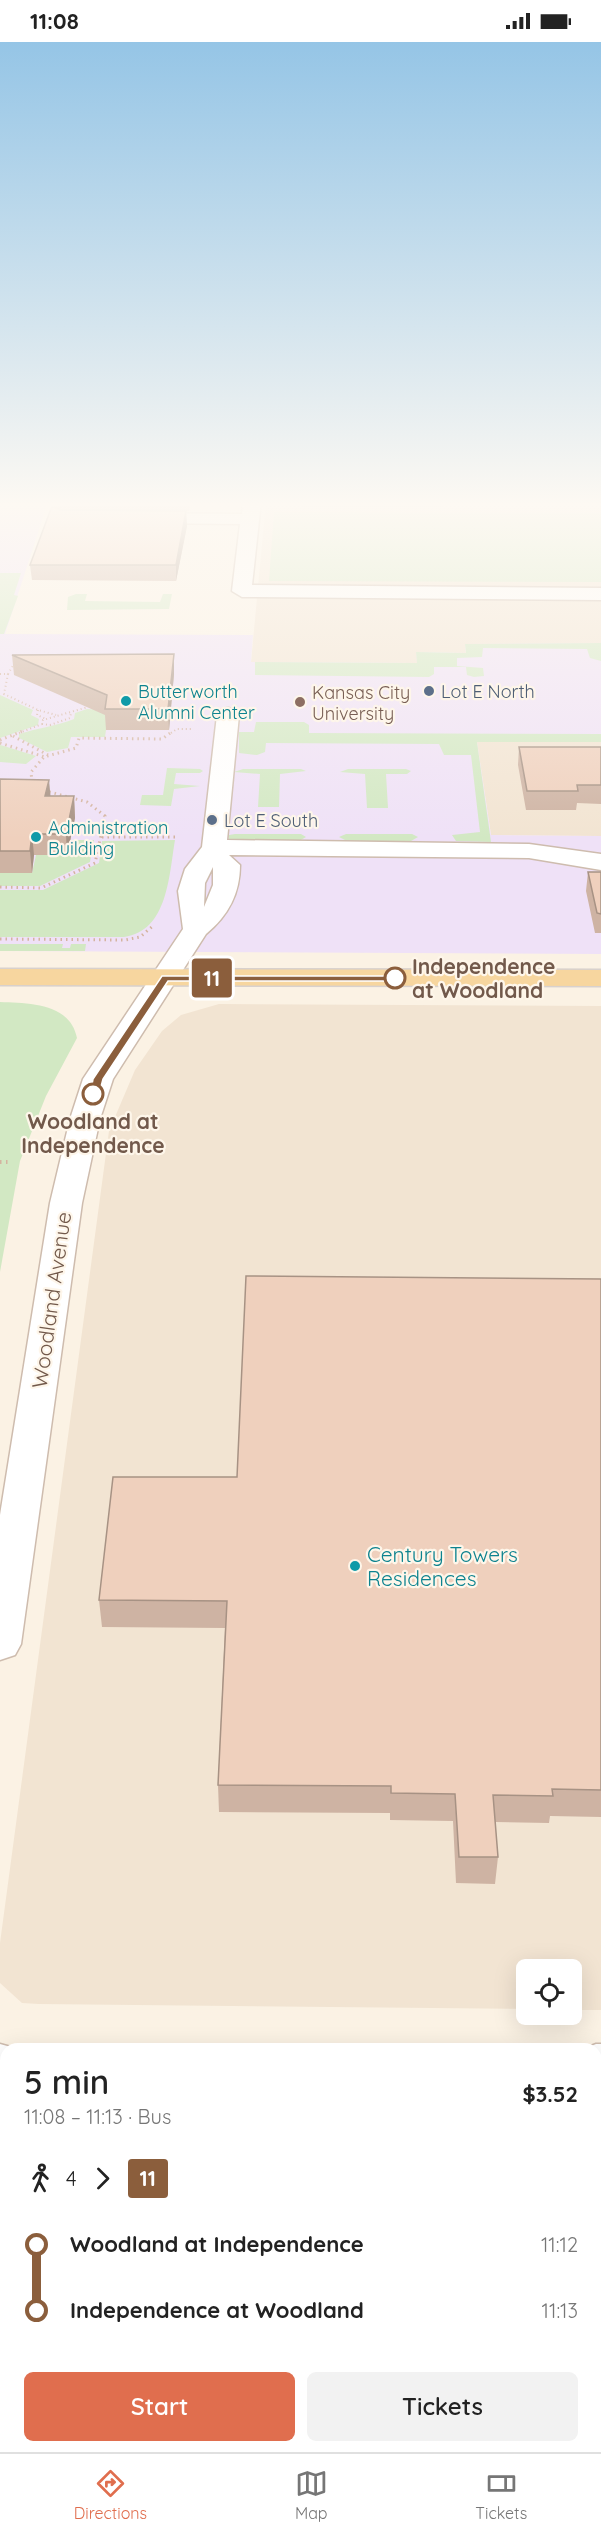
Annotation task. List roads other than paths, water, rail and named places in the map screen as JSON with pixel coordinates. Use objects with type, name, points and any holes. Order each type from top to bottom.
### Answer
[{"type":"main road","points":[[0,977],[601,978]]},
{"type":"street","points":[[228,715],[213,851],[529,850],[601,862]]},
{"type":"street","name":"Woodland Avenue","points":[[0,1644],[66,1203],[85,1119],[98,1079],[196,929],[214,914],[221,903],[228,877],[227,865],[213,851]]},
{"type":"place","name":"Lot E North","points":[[429,691]]},
{"type":"place","name":"Butterworth Alumni Center","points":[[126,701]]},
{"type":"place","name":"Kansas City University","points":[[300,702]]},
{"type":"place","name":"Lot E South","points":[[212,820]]},
{"type":"place","name":"Administration Building","points":[[36,837]]},
{"type":"place","name":"Independence at Woodland","points":[[395,978]]},
{"type":"place","name":"Woodland at Independence","points":[[93,1094]]},
{"type":"place","name":"Century Towers Residences","points":[[355,1566]]}]
